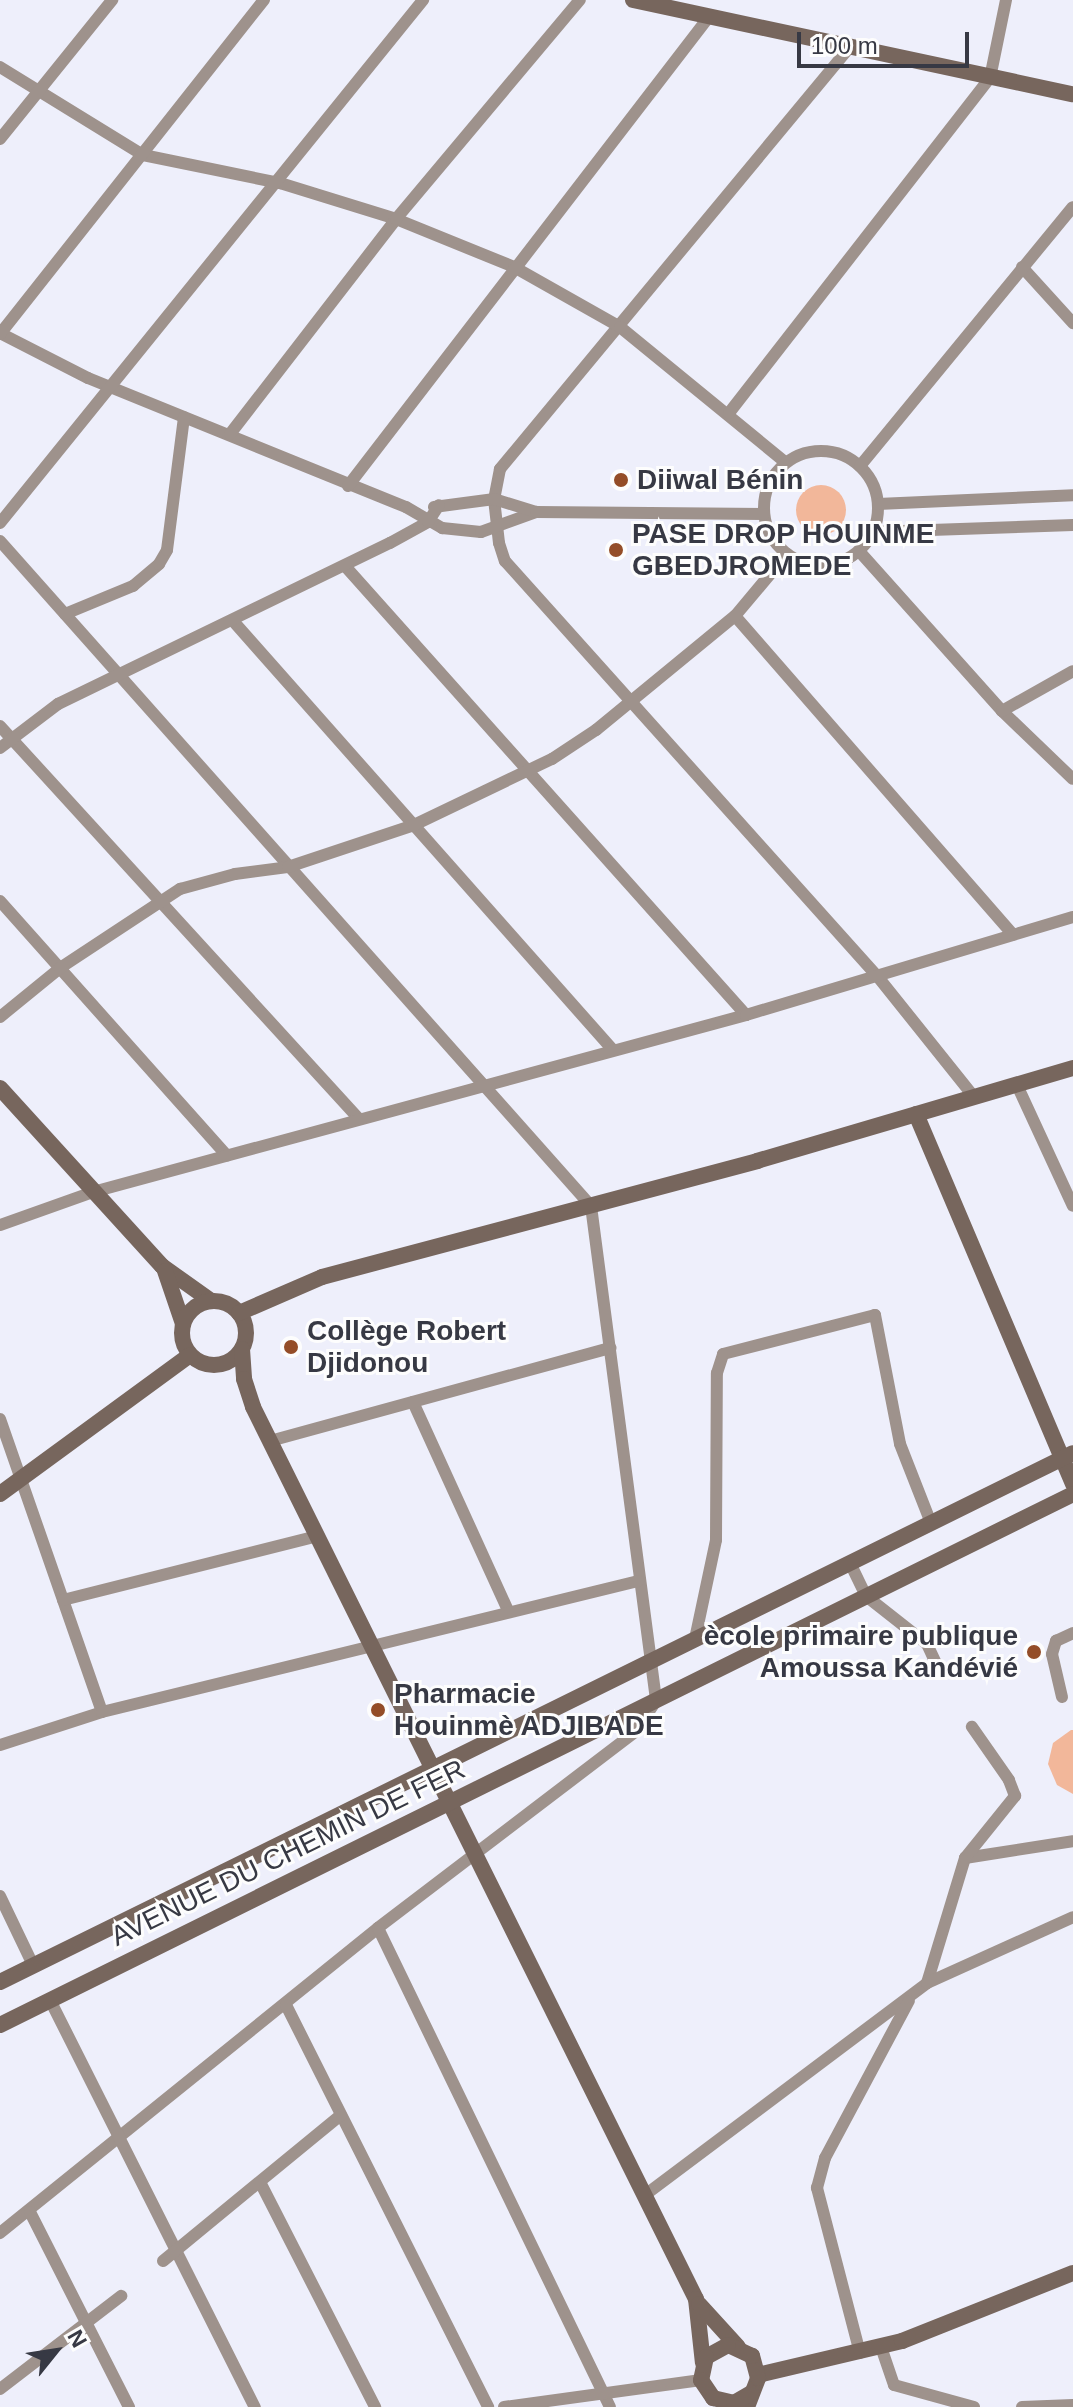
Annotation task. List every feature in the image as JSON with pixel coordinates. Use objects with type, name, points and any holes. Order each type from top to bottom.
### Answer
[{"type":"main road","points":[[633,0],[670,4],[708,18],[1073,94]]},
{"type":"main road","points":[[239,1313],[322,1277],[591,1206],[1073,1068]]},
{"type":"main road","points":[[0,1088],[162,1266],[211,1301],[239,1313],[246,1331],[242,1369],[253,1407],[696,2299],[738,2347],[754,2359],[758,2375],[749,2400],[719,2404],[702,2372],[696,2299]]},
{"type":"main road","points":[[916,1114],[1068,1456],[1073,1484]]},
{"type":"main road","points":[[162,1266],[183,1324],[183,1341],[190,1355],[215,1366],[253,1407]]},
{"type":"main road","points":[[183,1324],[194,1308],[211,1301]]},
{"type":"main road","points":[[215,1366],[231,1361],[242,1349]]},
{"type":"main road","points":[[0,1494],[190,1355]]},
{"type":"main road","name":"AVENUE DU CHEMIN DE FER","points":[[0,1982],[1068,1456]]},
{"type":"main road","name":"AVENUE DU CHEMIN DE FER","points":[[0,2025],[1073,1494]]},
{"type":"main road","points":[[758,2375],[881,2347],[1073,2273]]},
{"type":"main road","points":[[702,2372],[717,2348],[738,2347]]},
{"type":"street","points":[[0,139],[112,0]]},
{"type":"street","points":[[264,0],[0,333],[110,387],[230,434],[457,532],[498,528],[536,512]]},
{"type":"street","points":[[0,523],[280,183],[423,0]]},
{"type":"street","points":[[230,434],[396,219],[580,0]]},
{"type":"street","points":[[729,413],[990,78],[1006,0]]},
{"type":"street","points":[[348,486],[708,18]]},
{"type":"street","points":[[849,48],[500,469],[494,499],[505,561],[878,977],[974,1097]]},
{"type":"street","points":[[0,67],[36,92],[143,155],[280,183],[396,219],[514,267],[620,327],[729,413],[785,462]]},
{"type":"street","points":[[860,466],[1073,207]]},
{"type":"street","points":[[1022,267],[1073,323]]},
{"type":"street","points":[[65,614],[133,586],[159,564],[167,550],[169,504],[184,417]]},
{"type":"street","points":[[815,451],[831,452],[860,466],[878,504],[873,532],[859,551],[846,560],[816,565],[787,554],[775,543],[764,514],[765,494],[785,462],[815,451]]},
{"type":"street","points":[[878,504],[1073,495]]},
{"type":"street","points":[[416,514],[439,505],[494,499],[536,512],[764,514]]},
{"type":"street","points":[[0,748],[10,737],[58,704],[345,566],[428,522],[439,505]]},
{"type":"street","points":[[873,532],[1073,525]]},
{"type":"street","points":[[0,541],[288,867],[489,1085],[591,1206],[656,1701],[635,1732],[378,1928],[30,2212],[0,2233]]},
{"type":"street","points":[[859,551],[1002,711],[1073,779]]},
{"type":"street","points":[[0,1017],[60,968],[160,901],[207,881],[288,867],[414,825],[527,773],[577,744],[735,616],[787,554]]},
{"type":"street","points":[[345,566],[746,1015]]},
{"type":"street","points":[[735,616],[1013,935]]},
{"type":"street","points":[[234,622],[612,1049]]},
{"type":"street","points":[[1002,711],[1073,671]]},
{"type":"street","points":[[0,726],[359,1119]]},
{"type":"street","points":[[0,901],[227,1156]]},
{"type":"street","points":[[0,1225],[93,1192],[746,1015],[1073,917]]},
{"type":"street","points":[[1017,1085],[1073,1206]]},
{"type":"street","points":[[695,1639],[716,1540],[717,1373],[723,1354],[875,1315],[900,1444],[931,1523]]},
{"type":"street","points":[[270,1441],[611,1348]]},
{"type":"street","points":[[413,1402],[508,1610]]},
{"type":"street","points":[[0,1419],[102,1712]]},
{"type":"street","points":[[63,1600],[317,1536]]},
{"type":"street","points":[[850,1563],[866,1596],[927,1644],[941,1674]]},
{"type":"street","points":[[0,1745],[102,1712],[508,1610],[638,1581]]},
{"type":"street","points":[[1062,1697],[1052,1654],[1056,1641],[1073,1633]]},
{"type":"street","points":[[927,1983],[965,1858],[1015,1796],[1009,1780],[972,1727]]},
{"type":"street","points":[[965,1858],[1073,1841]]},
{"type":"street","points":[[0,1896],[33,1965]]},
{"type":"street","points":[[645,2195],[927,1983],[1073,1917]]},
{"type":"street","points":[[378,1928],[609,2400]]},
{"type":"street","points":[[860,2353],[817,2188],[825,2158],[910,1998]]},
{"type":"street","points":[[50,2000],[255,2407]]},
{"type":"street","points":[[286,2005],[488,2407]]},
{"type":"street","points":[[163,2261],[341,2115]]},
{"type":"street","points":[[260,2182],[375,2407]]},
{"type":"street","points":[[30,2212],[129,2407]]},
{"type":"street","points":[[0,2389],[121,2296]]},
{"type":"street","points":[[881,2347],[894,2385],[974,2407]]},
{"type":"street","points":[[504,2407],[609,2400],[702,2372]]},
{"type":"street","points":[[1022,2407],[1073,2405]]},
{"type":"shaded area","points":[[821,485],[839,492],[846,510],[839,528],[821,535],[803,528],[796,510],[803,492]]},
{"type":"shaded area","points":[[1071,1730],[1073,1794],[1057,1785],[1048,1764],[1053,1743]]},
{"type":"place","name":"Diiwal Bénin","points":[[621,480]]},
{"type":"place","name":"PASE DROP HOUINME GBEDJROMEDE","points":[[616,550]]},
{"type":"place","name":"Collège Robert Djidonou","points":[[291,1347]]},
{"type":"place","name":"ècole primaire publique Amoussa Kandévié","points":[[1034,1652]]},
{"type":"place","name":"Pharmacie Houinmè ADJIBADE","points":[[378,1710]]}]
